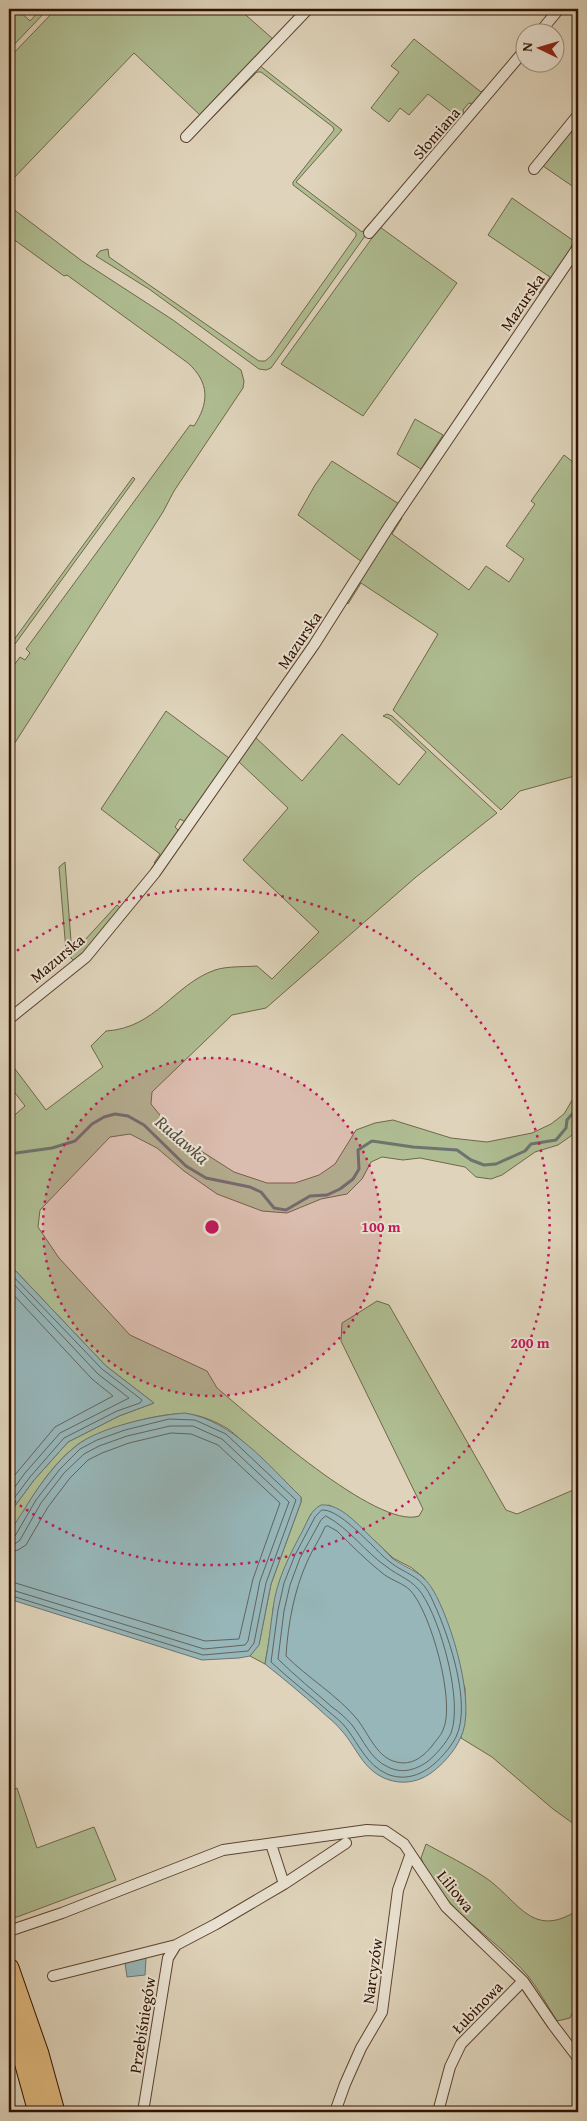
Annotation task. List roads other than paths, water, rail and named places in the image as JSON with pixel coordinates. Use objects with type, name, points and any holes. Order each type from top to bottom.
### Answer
[{"type":"highway","points":[[9,1968],[39,2054],[55,2112]]},
{"type":"highway","points":[[9,2017],[24,2058],[38,2112]]},
{"type":"street","points":[[186,136],[308,9]]},
{"type":"street","points":[[549,22],[560,9]]},
{"type":"street","name":"Słomiana","points":[[369,234],[514,63]]},
{"type":"street","points":[[534,169],[578,115]]},
{"type":"street","name":"Mazurska","points":[[9,1019],[86,957],[155,874],[314,645],[390,525],[578,247]]},
{"type":"street","name":"Liliowa","points":[[9,1931],[223,1850],[376,1829],[385,1830],[404,1844],[410,1856],[446,1908],[523,1981],[552,2025],[578,2058]]},
{"type":"street","points":[[53,1976],[176,1944],[216,1924],[284,1884],[346,1843]]},
{"type":"street","points":[[271,1844],[284,1884]]},
{"type":"street","name":"Narcyzów","points":[[336,2112],[345,2084],[361,2048],[382,2012],[398,1890],[410,1856]]},
{"type":"street","name":"Przebiśniegów","points":[[143,2112],[168,1958],[176,1944]]},
{"type":"street","name":"Łubinowa","points":[[438,2112],[450,2067],[460,2044],[523,1981]]},
{"type":"water","points":[[12,1267],[106,1366],[154,1403],[119,1416],[68,1442],[34,1480],[9,1514],[9,1268]]},
{"type":"water","points":[[185,1413],[219,1425],[234,1434],[262,1458],[301,1497],[301,1502],[271,1584],[259,1645],[250,1656],[202,1660],[9,1599],[8,1553],[10,1534],[37,1489],[62,1459],[76,1446],[99,1433],[144,1419]]},
{"type":"water","points":[[321,1505],[328,1505],[343,1512],[356,1522],[392,1558],[424,1578],[433,1590],[447,1621],[460,1664],[464,1686],[465,1725],[460,1739],[447,1758],[431,1773],[420,1779],[396,1782],[376,1774],[365,1763],[337,1725],[265,1664],[280,1578],[310,1516]]},
{"type":"water","points":[[146,1958],[145,1975],[127,1977],[125,1963]]},
{"type":"waterway","name":"Rudawka","points":[[9,1154],[52,1148],[75,1141],[92,1124],[104,1117],[115,1114],[128,1116],[144,1125],[186,1166],[206,1178],[250,1187],[261,1192],[274,1208],[286,1210],[310,1196],[327,1195],[340,1189],[353,1179],[359,1169],[358,1150],[372,1141],[413,1147],[457,1150],[471,1160],[484,1165],[496,1164],[525,1151],[531,1144],[556,1140],[566,1128],[567,1120],[578,1111]]}]
